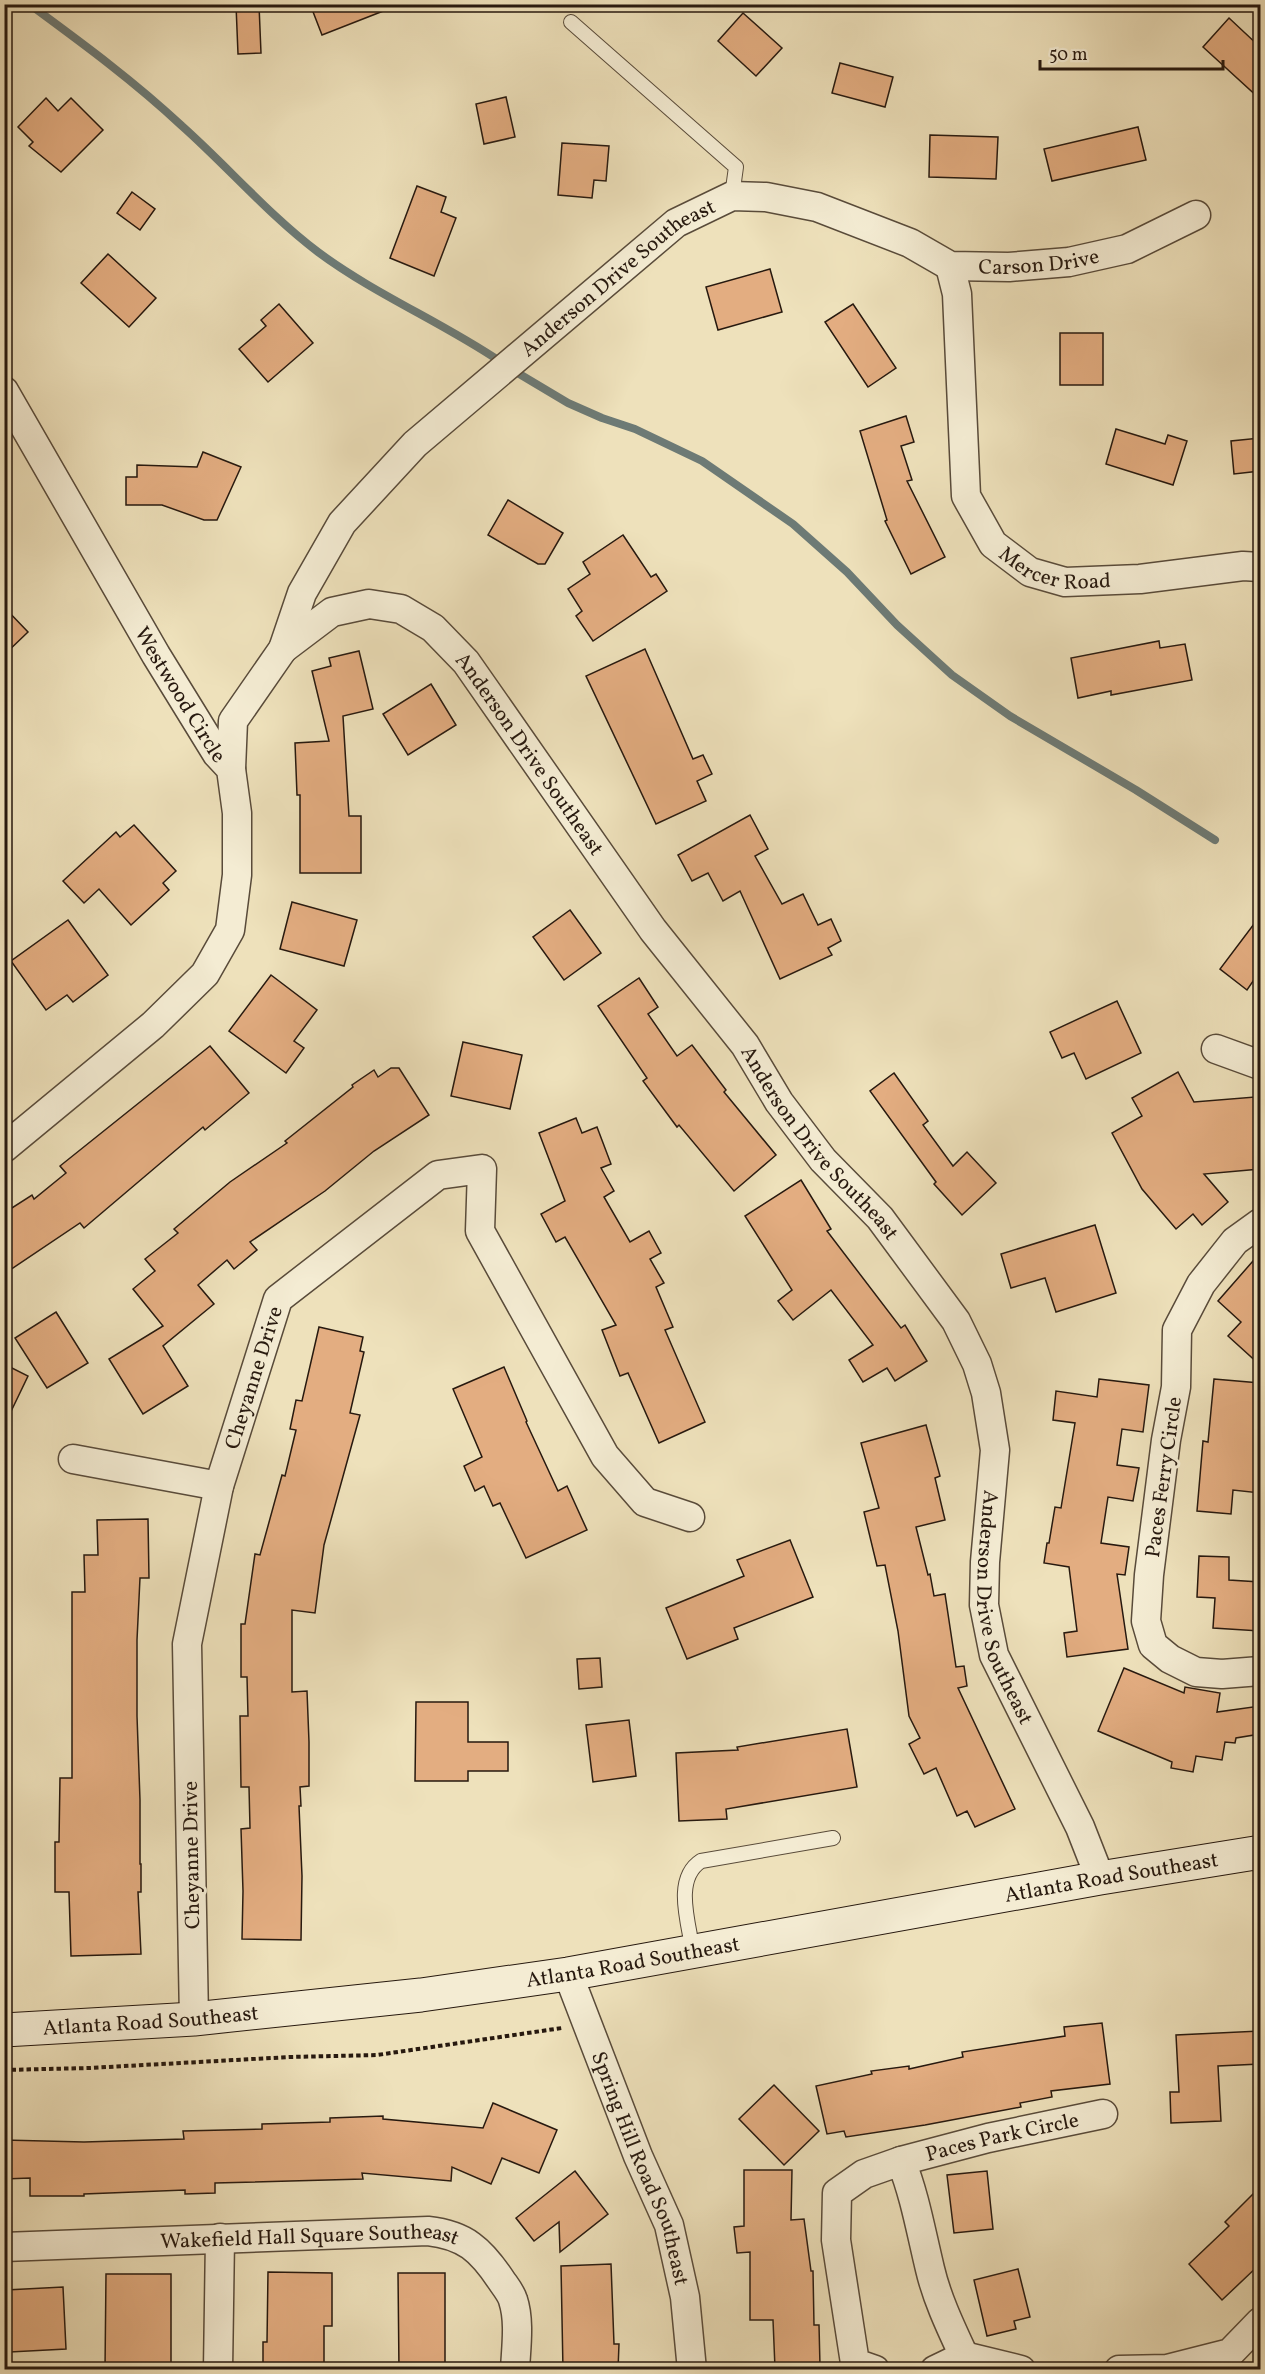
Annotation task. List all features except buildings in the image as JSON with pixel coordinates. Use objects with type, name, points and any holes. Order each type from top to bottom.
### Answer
[{"type":"main road","name":"Atlanta Road Southeast","points":[[4,2030],[194,2019],[422,1995],[568,1974],[1100,1878],[1259,1854]]},
{"type":"street","name":"Anderson Drive Southeast","points":[[231,768],[233,721],[283,649],[303,593],[342,523],[415,444],[676,224],[732,196],[766,196],[817,207],[881,232]]},
{"type":"street","name":"Carson Drive","points":[[881,232],[910,243],[950,266],[1009,267],[1069,262],[1127,249],[1196,215]]},
{"type":"street","name":"Mercer Road","points":[[950,266],[957,294],[966,496],[993,544],[1030,572],[1065,582],[1140,579],[1243,566],[1260,567]]},
{"type":"street","name":"Westwood Circle","points":[[4,391],[156,655],[217,754],[231,768],[237,813],[237,875],[230,930],[205,974],[153,1025],[4,1148]]},
{"type":"street","name":"Anderson Drive Southeast","points":[[283,649],[332,612],[369,604],[401,609],[433,628],[466,662],[654,930],[745,1045],[779,1102],[823,1160],[880,1218],[956,1321],[977,1364],[986,1393],[995,1450],[985,1562],[984,1605],[994,1655],[1080,1827],[1100,1878]]},
{"type":"street","points":[[1216,1049],[1260,1065]]},
{"type":"street","name":"Cheyanne Drive","points":[[194,2019],[187,1644],[219,1486],[278,1299],[438,1175],[483,1169],[480,1231],[606,1456],[645,1502],[690,1517]]},
{"type":"street","name":"Paces Ferry Circle","points":[[1260,1223],[1235,1240],[1201,1284],[1177,1329],[1176,1387],[1166,1440],[1149,1575],[1146,1621],[1153,1645],[1170,1659],[1196,1672],[1222,1674],[1260,1671]]},
{"type":"street","points":[[73,1459],[219,1486]]},
{"type":"street","name":"Spring Hill Road Southeast","points":[[568,1974],[638,2156],[669,2225],[686,2297],[692,2370]]},
{"type":"street","name":"Paces Park Circle","points":[[875,2370],[855,2363],[836,2240],[837,2193],[864,2174],[901,2161],[988,2138],[1103,2114]]},
{"type":"street","name":"Paces Park Circle","points":[[901,2161],[913,2190],[930,2271],[947,2320],[964,2356]]},
{"type":"street","name":"Wakefield Hall Square Southeast","points":[[4,2247],[428,2231],[447,2233],[467,2242],[487,2259],[513,2299],[516,2320],[515,2370]]},
{"type":"street","points":[[218,2370],[220,2238]]},
{"type":"street","points":[[1119,2370],[1167,2369],[1217,2363],[1260,2322]]},
{"type":"street","points":[[935,2370],[964,2356],[1021,2370]]},
{"type":"lane","points":[[571,22],[736,167],[732,196]]},
{"type":"lane","points":[[693,1952],[685,1898],[686,1877],[692,1867],[700,1861],[833,1838]]},
{"type":"path","points":[[4,2070],[378,2055],[558,2030],[585,2021]]},
{"type":"waterway","points":[[29,4],[164,109],[266,207],[318,252],[363,282],[501,362]]},
{"type":"waterway","points":[[511,369],[568,403],[635,429],[702,461],[793,524],[847,572],[897,625],[952,675],[1010,716],[1136,790],[1215,840]]}]
